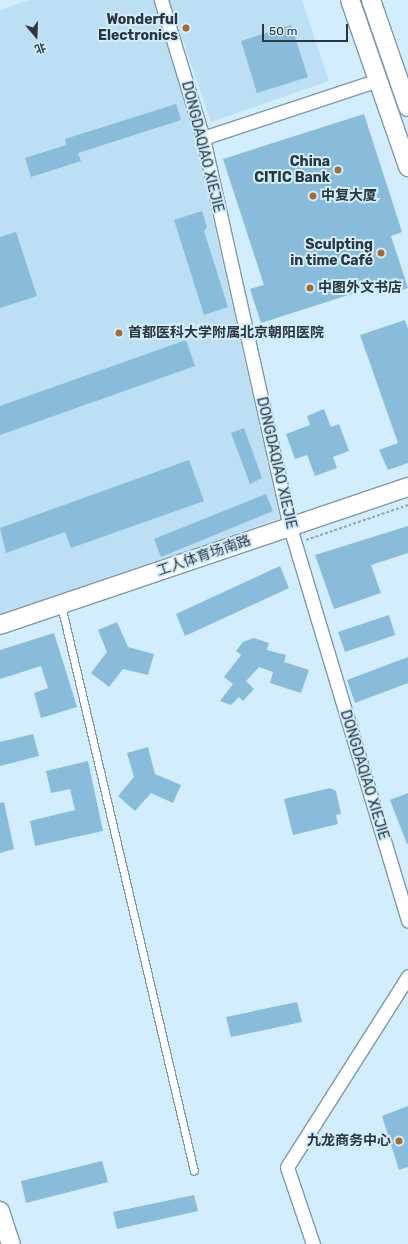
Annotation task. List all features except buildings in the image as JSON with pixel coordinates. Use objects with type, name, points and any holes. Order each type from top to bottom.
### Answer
[{"type":"street","name":"DONGDAQIAO XIEJIE","points":[[161,0],[203,138],[290,527],[408,921]]},
{"type":"street","points":[[350,0],[408,167]]},
{"type":"street","points":[[371,0],[408,108]]},
{"type":"street","points":[[203,138],[378,80]]},
{"type":"street","name":"工人体育场南路","points":[[0,625],[408,487]]},
{"type":"street","points":[[313,1244],[287,1167],[408,976]]},
{"type":"street","points":[[0,1211],[11,1244]]},
{"type":"lane","points":[[61,604],[194,1170]]},
{"type":"path","points":[[290,527],[306,540],[408,505]]},
{"type":"shaded area","name":"首都医科大学附属北京朝阳医院","points":[[29,0],[159,0],[197,148],[280,518],[0,617],[0,10]]},
{"type":"shaded area","points":[[169,0],[302,0],[329,81],[211,122]]},
{"type":"place","name":"Wonderful Electronics","points":[[186,28]]},
{"type":"place","name":"China CITIC Bank","points":[[338,170]]},
{"type":"place","name":"中复大厦","points":[[313,196]]},
{"type":"place","name":"Sculpting in time Café","points":[[381,253]]},
{"type":"place","name":"中图外文书店","points":[[310,288]]},
{"type":"place","name":"首都医科大学附属北京朝阳医院","points":[[119,333]]},
{"type":"place","name":"九龙商务中心","points":[[399,1141]]}]
